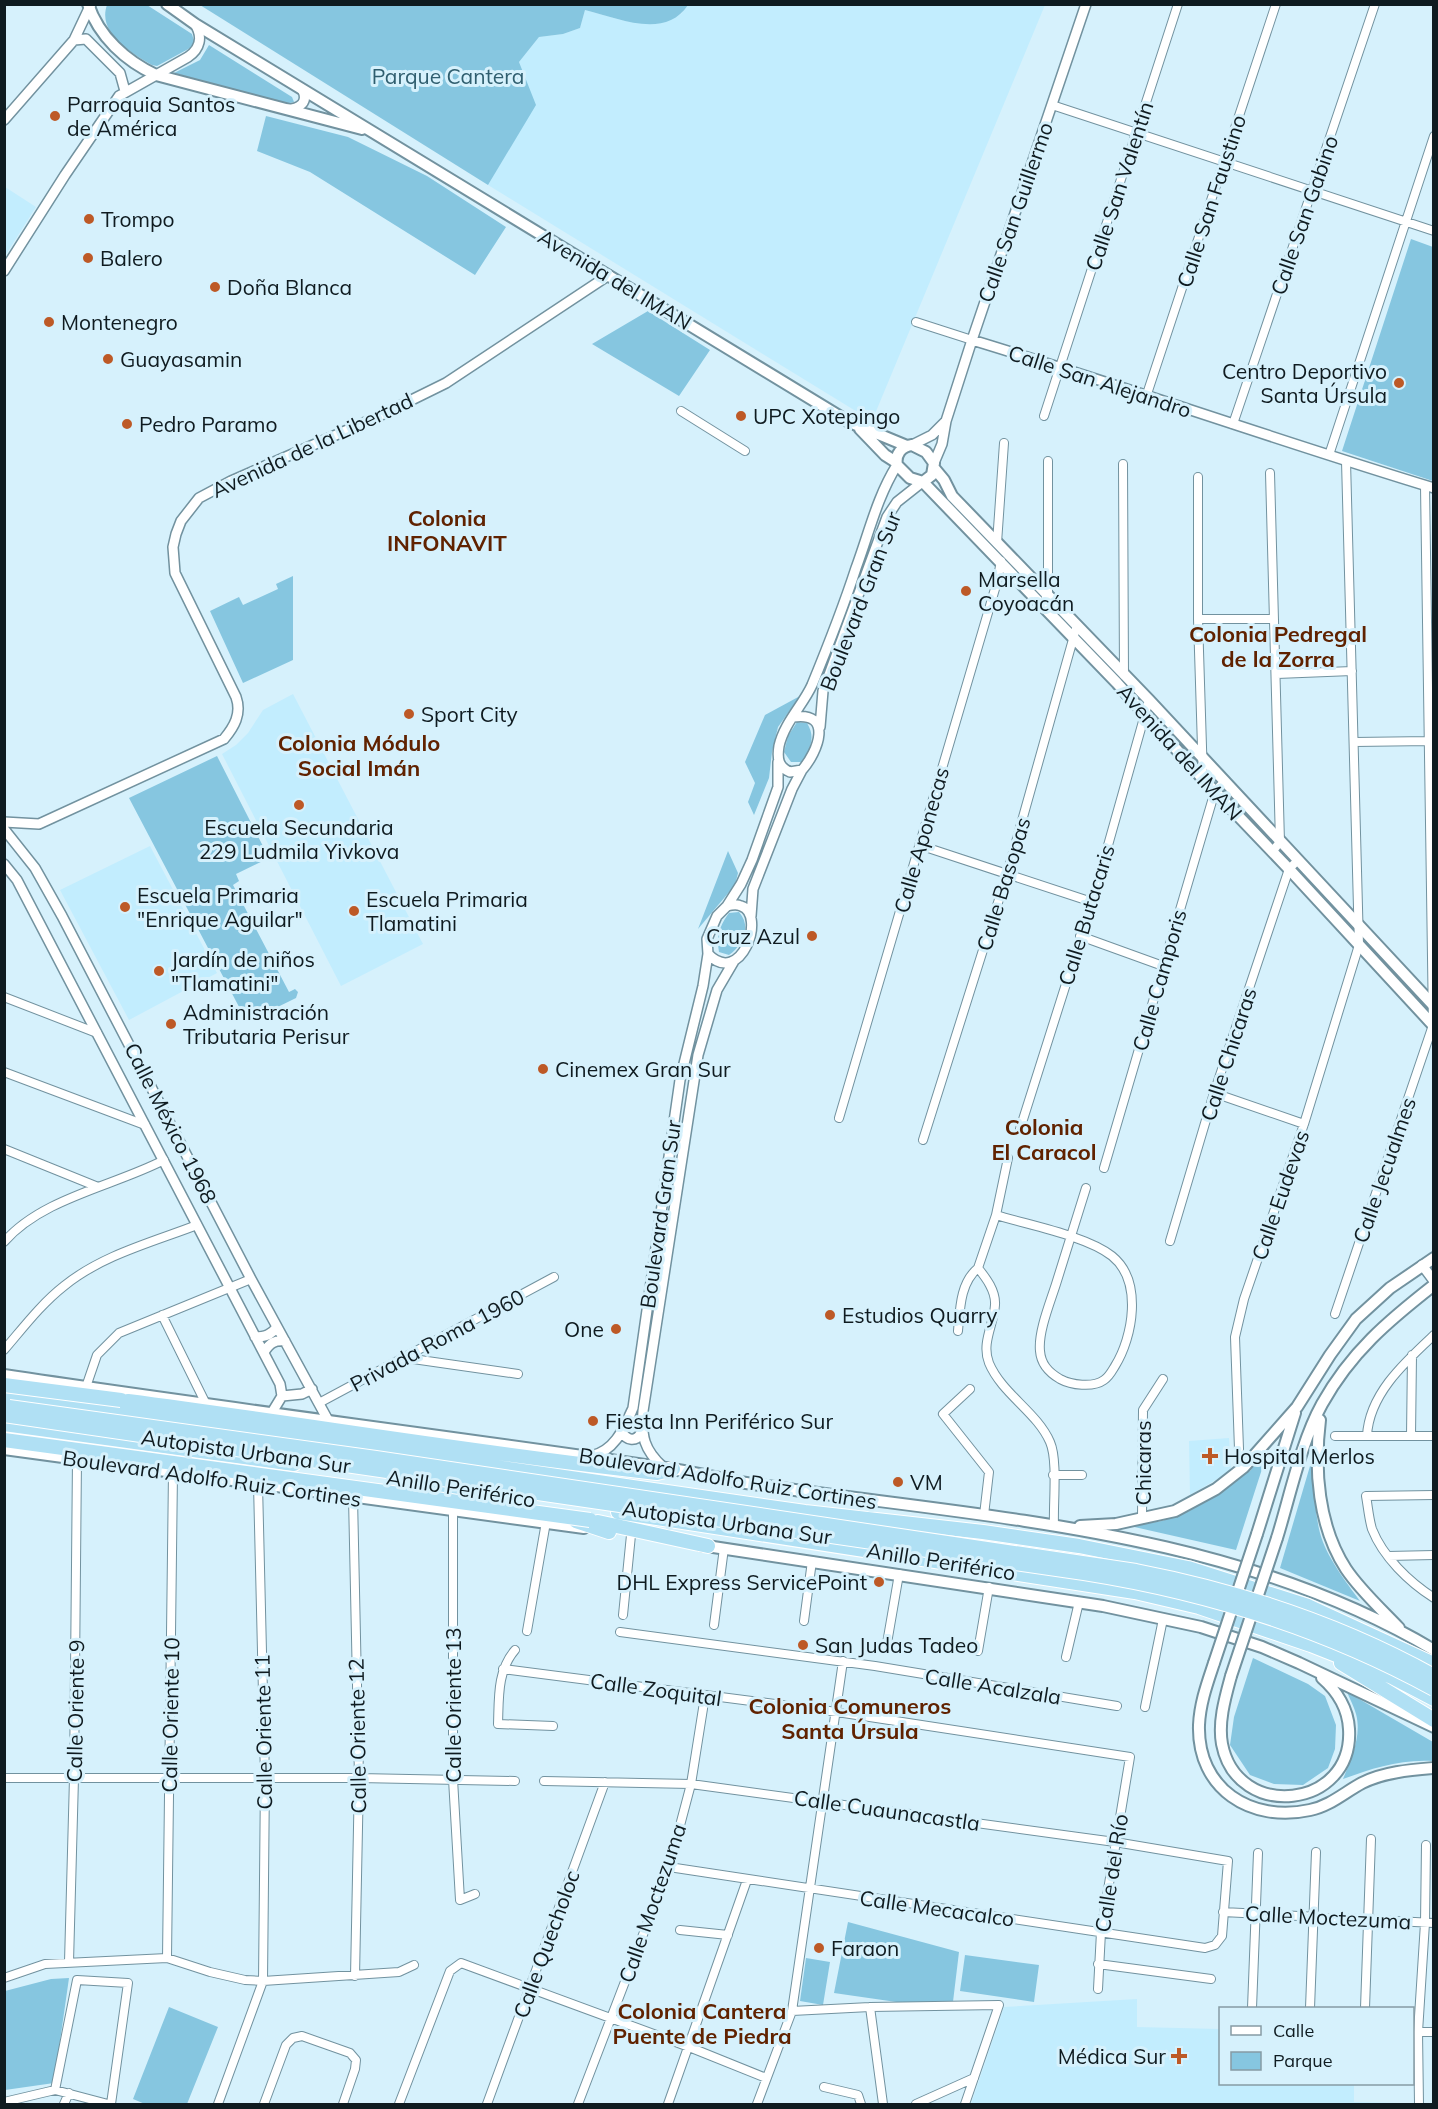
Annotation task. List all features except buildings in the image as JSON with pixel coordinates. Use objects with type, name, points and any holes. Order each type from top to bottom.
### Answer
[{"type":"highway","points":[[4,1385],[361,1432],[505,1455],[536,1455],[608,1471],[783,1501],[805,1512]]},
{"type":"highway","points":[[10,1395],[130,1393]]},
{"type":"highway","name":"Anillo Periférico","points":[[10,1395],[805,1512],[983,1532],[1079,1546],[1188,1568],[1308,1606],[1434,1664]]},
{"type":"highway","name":"Autopista Urbana Sur","points":[[4,1406],[376,1458],[1136,1571],[1222,1591],[1302,1617],[1344,1633],[1434,1676]]},
{"type":"highway","name":"Autopista Urbana Sur","points":[[4,1415],[1134,1582],[1208,1598],[1298,1628],[1371,1658],[1434,1689]]},
{"type":"highway","name":"Anillo Periférico","points":[[4,1424],[405,1479],[1135,1592],[1199,1606],[1311,1645],[1392,1677],[1434,1699]]},
{"type":"highway","points":[[4,1440],[590,1520],[708,1546]]},
{"type":"highway","points":[[505,1455],[523,1462],[608,1471],[657,1473],[668,1468]]},
{"type":"highway","points":[[405,1479],[489,1503],[581,1522],[609,1532]]},
{"type":"highway","points":[[1308,1606],[1358,1621],[1434,1655]]},
{"type":"highway","points":[[1311,1645],[1434,1720]]},
{"type":"main road","name":"Avenida del IMAN","points":[[167,4],[195,24],[857,426],[910,446]]},
{"type":"main road","name":"Avenida del IMAN","points":[[89,5],[95,20],[114,46],[129,60],[156,75],[374,132]]},
{"type":"main road","name":"Avenida del IMAN","points":[[857,426],[896,464]]},
{"type":"main road","points":[[910,446],[926,452],[934,466],[932,475],[922,483],[910,478],[896,464],[900,450],[910,446]]},
{"type":"main road","name":"Avenida del IMAN","points":[[934,466],[952,496],[1121,679],[1145,713],[1203,779],[1272,852],[1293,865],[1359,926],[1433,1005]]},
{"type":"main road","name":"Avenida del IMAN","points":[[922,483],[1002,563],[1045,599]]},
{"type":"main road","name":"Avenida del IMAN","points":[[1121,679],[1149,700],[1280,842],[1293,865],[1359,945],[1433,1026]]},
{"type":"main road","points":[[1068,1527],[1116,1524],[1175,1511],[1216,1489],[1244,1467],[1297,1407],[1356,1319],[1390,1288],[1434,1258]]},
{"type":"main road","points":[[1299,1663],[1325,1680],[1338,1696],[1347,1714],[1349,1744],[1342,1763],[1330,1779],[1314,1790],[1295,1797],[1275,1796],[1255,1790],[1239,1778],[1227,1762],[1221,1743],[1221,1733],[1224,1704],[1231,1676],[1306,1443],[1322,1405],[1353,1358],[1386,1322],[1434,1283]]},
{"type":"main road","name":"Boulevard Adolfo Ruiz Cortines","points":[[4,1376],[329,1422],[536,1455],[589,1457],[668,1468],[743,1482],[1054,1524],[1222,1561],[1299,1587],[1403,1631],[1434,1650]]},
{"type":"main road","points":[[1322,1405],[1318,1440],[1318,1477],[1327,1531],[1346,1569],[1403,1631]]},
{"type":"main road","points":[[1297,1407],[1203,1696],[1199,1725],[1204,1761],[1214,1780],[1227,1793],[1245,1805],[1263,1811],[1287,1813],[1311,1810],[1330,1803],[1363,1782],[1384,1774],[1434,1768]]},
{"type":"main road","name":"Boulevard Adolfo Ruiz Cortines","points":[[4,1449],[546,1522],[1079,1602],[1201,1627],[1262,1647],[1434,1727]]},
{"type":"street","name":"Calle San Guillermo","points":[[934,466],[972,340],[1086,4]]},
{"type":"street","name":"Calle San Valentín","points":[[1044,416],[1178,4]]},
{"type":"street","name":"Calle San Faustino","points":[[1146,397],[1276,4]]},
{"type":"street","name":"Calle San Gabino","points":[[1233,424],[1376,4]]},
{"type":"street","points":[[4,120],[74,40],[89,5]]},
{"type":"street","points":[[4,271],[119,96],[195,51],[200,38],[195,24]]},
{"type":"street","points":[[74,40],[86,39],[92,44],[122,75],[125,91]]},
{"type":"street","points":[[285,110],[295,109],[301,105],[304,99],[302,89]]},
{"type":"street","points":[[1052,105],[1434,231]]},
{"type":"street","points":[[1329,455],[1434,136]]},
{"type":"street","name":"Avenida de la Libertad","points":[[4,822],[39,824],[224,739],[235,726],[238,704],[236,698],[175,573],[173,547],[176,534],[181,521],[199,498],[231,481],[376,417],[446,382],[609,275]]},
{"type":"street","points":[[916,322],[972,340]]},
{"type":"street","name":"Calle San Alejandro","points":[[972,340],[1430,487]]},
{"type":"street","points":[[681,411],[746,451]]},
{"type":"street","points":[[910,446],[932,435],[946,421]]},
{"type":"street","points":[[1002,563],[996,543],[1004,443]]},
{"type":"street","points":[[1045,599],[1048,562],[1048,461]]},
{"type":"street","name":"Calle Eudevas","points":[[1239,1449],[1235,1336],[1244,1299],[1305,1124],[1359,945],[1346,461]]},
{"type":"street","name":"Boulevard Gran Sur","points":[[794,717],[810,688],[853,579],[884,487],[896,464]]},
{"type":"street","points":[[1121,679],[1123,464]]},
{"type":"street","points":[[1270,473],[1280,842],[1272,852]]},
{"type":"street","points":[[1198,477],[1198,619],[1203,779]]},
{"type":"street","name":"Boulevard Gran Sur","points":[[819,730],[823,691],[887,517],[903,496],[922,483]]},
{"type":"street","name":"Calle Jecualmes","points":[[1335,1314],[1433,1026],[1430,487]]},
{"type":"street","name":"Calle Aponecas","points":[[839,1118],[1002,563]]},
{"type":"street","points":[[1198,619],[1275,619]]},
{"type":"street","name":"Calle Basopas","points":[[923,1140],[1007,874],[1075,631]]},
{"type":"street","points":[[1277,674],[1352,671]]},
{"type":"street","name":"Calle Butacaris","points":[[1020,1129],[1092,902],[1149,700]]},
{"type":"street","points":[[794,717],[810,717],[816,722],[819,730],[815,750],[792,789],[753,889],[748,941],[742,953],[734,961],[718,962],[708,954],[707,939],[717,916],[727,906],[741,884],[778,787],[778,760],[785,730],[794,717]]},
{"type":"street","points":[[1354,742],[1430,741]]},
{"type":"street","points":[[778,760],[781,767],[790,772],[802,770]]},
{"type":"street","points":[[1215,791],[1224,782]]},
{"type":"street","name":"Calle Camporis","points":[[1104,1168],[1215,791]]},
{"type":"street","name":"Calle México 1968","points":[[4,829],[35,868],[62,916],[251,1279],[329,1422]]},
{"type":"street","points":[[919,845],[1092,902]]},
{"type":"street","name":"Calle México 1968","points":[[4,864],[17,880],[164,1160],[229,1289],[264,1352],[280,1384],[282,1396]]},
{"type":"street","name":"Calle Chicaras","points":[[1170,1241],[1214,1093],[1293,865]]},
{"type":"street","points":[[727,906],[742,906],[751,916]]},
{"type":"street","points":[[1080,936],[1164,966]]},
{"type":"street","name":"Boulevard Gran Sur","points":[[589,1457],[602,1454],[622,1432],[633,1408],[680,1080],[703,986],[708,954]]},
{"type":"street","name":"Boulevard Gran Sur","points":[[641,1433],[642,1411],[692,1084],[702,1035],[717,988],[734,961]]},
{"type":"street","points":[[4,997],[97,1033]]},
{"type":"street","points":[[4,1072],[145,1125]]},
{"type":"street","points":[[1214,1093],[1305,1124]]},
{"type":"street","points":[[4,1149],[98,1187]]},
{"type":"street","points":[[958,1331],[962,1293],[970,1275],[978,1268],[996,1215],[1008,1158]]},
{"type":"street","points":[[4,1242],[13,1232],[48,1208],[164,1160]]},
{"type":"street","points":[[996,1215],[1071,1238],[1088,1243],[1114,1258],[1127,1276],[1131,1329],[1111,1373],[1104,1380],[1094,1384],[1064,1381],[1050,1374],[1042,1362],[1039,1348],[1049,1305],[1071,1238],[1086,1188]]},
{"type":"street","points":[[661,1206],[668,1204],[674,1208]]},
{"type":"street","points":[[660,1217],[665,1221],[672,1219]]},
{"type":"street","points":[[4,1350],[36,1312],[65,1285],[105,1260],[197,1225]]},
{"type":"street","points":[[4,1228],[13,1232]]},
{"type":"street","points":[[1422,1266],[1434,1283]]},
{"type":"street","points":[[978,1268],[994,1293],[995,1305],[986,1346],[988,1361],[997,1377],[1050,1443],[1053,1455],[1054,1524]]},
{"type":"street","name":"Privada Roma 1960","points":[[319,1402],[554,1277]]},
{"type":"street","points":[[86,1388],[97,1355],[119,1333],[251,1279]]},
{"type":"street","points":[[162,1315],[206,1404]]},
{"type":"street","points":[[255,1337],[273,1333],[278,1327]]},
{"type":"street","points":[[1367,1436],[1368,1425],[1383,1389],[1412,1355],[1434,1335]]},
{"type":"street","points":[[264,1352],[276,1340],[285,1341]]},
{"type":"street","points":[[1411,1436],[1412,1355]]},
{"type":"street","points":[[405,1358],[518,1374]]},
{"type":"street","name":"Chicaras","points":[[1142,1518],[1143,1410],[1163,1379]]},
{"type":"street","points":[[271,1414],[282,1396],[302,1394],[312,1389]]},
{"type":"street","points":[[970,1389],[943,1414],[989,1472],[984,1515]]},
{"type":"street","points":[[622,1432],[626,1438],[632,1440],[641,1433],[652,1457],[668,1468]]},
{"type":"street","points":[[1335,1436],[1434,1436]]},
{"type":"street","name":"Calle Oriente 9","points":[[69,1962],[74,1778],[77,1459]]},
{"type":"street","name":"Calle Oriente 10","points":[[167,1958],[173,1472]]},
{"type":"street","points":[[1053,1475],[1082,1475]]},
{"type":"street","name":"Calle Oriente 11","points":[[218,2104],[263,1981],[265,1778],[258,1484]]},
{"type":"street","points":[[1434,1495],[1366,1496],[1372,1529],[1388,1556],[1415,1586],[1434,1598]]},
{"type":"street","name":"Calle Oriente 12","points":[[353,1497],[359,1778],[355,1976]]},
{"type":"street","name":"Calle Oriente 13","points":[[453,1509],[453,1779],[460,1900],[475,1894]]},
{"type":"street","points":[[527,1631],[546,1522]]},
{"type":"street","points":[[623,1615],[631,1535]]},
{"type":"street","points":[[714,1625],[724,1548]]},
{"type":"street","points":[[1388,1556],[1434,1555]]},
{"type":"street","points":[[804,1621],[812,1561]]},
{"type":"street","points":[[885,1649],[899,1574]]},
{"type":"street","points":[[978,1651],[989,1587]]},
{"type":"street","points":[[1066,1657],[1079,1602]]},
{"type":"street","points":[[1144,1707],[1163,1619]]},
{"type":"street","name":"Calle Acalzala","points":[[620,1632],[843,1661],[1117,1706]]},
{"type":"street","points":[[515,1650],[507,1659],[503,1669],[499,1687],[498,1724],[552,1726]]},
{"type":"street","points":[[757,2104],[792,2011],[843,1661]]},
{"type":"street","name":"Calle Zoquital","points":[[503,1669],[837,1713],[1130,1756]]},
{"type":"street","name":"Calle Moctezuma","points":[[578,2104],[669,1867],[691,1784],[705,1696]]},
{"type":"street","name":"Calle del Río","points":[[1098,1989],[1101,1932],[1130,1756]]},
{"type":"street","points":[[4,1778],[359,1778],[515,1781]]},
{"type":"street","name":"Calle Cuaunacastla","points":[[544,1781],[691,1784],[1115,1842],[1228,1861],[1224,1912]]},
{"type":"street","name":"Calle Quecholoc","points":[[486,2104],[531,1988],[605,1782]]},
{"type":"street","points":[[1365,2007],[1371,1839]]},
{"type":"street","points":[[1419,2104],[1418,2032],[1429,1923],[1426,1845]]},
{"type":"street","points":[[1310,2007],[1316,1852]]},
{"type":"street","points":[[1252,2007],[1258,1853]]},
{"type":"street","name":"Calle Mecacalco","points":[[669,1867],[1205,1948],[1215,1945],[1222,1935],[1224,1912]]},
{"type":"street","points":[[668,2104],[747,1880]]},
{"type":"street","name":"Calle Moctezuma","points":[[1224,1912],[1429,1923]]},
{"type":"street","points":[[680,1930],[728,1935]]},
{"type":"street","points":[[4,1978],[45,1965],[69,1962],[167,1958],[210,1972],[245,1980],[263,1981],[399,1972],[414,1965]]},
{"type":"street","points":[[399,2104],[450,1971],[461,1963],[689,2047],[766,2078]]},
{"type":"street","points":[[1098,1964],[1211,1979]]},
{"type":"street","points":[[4,2102],[55,2090],[110,2104],[128,1983],[77,1980],[55,2090]]},
{"type":"street","points":[[792,2011],[999,2005],[965,2104]]},
{"type":"street","points":[[870,2007],[883,2104]]},
{"type":"street","points":[[1418,2032],[1434,2032]]},
{"type":"street","points":[[264,2104],[286,2044],[293,2038],[302,2036],[350,2053],[356,2060],[343,2104]]},
{"type":"street","points":[[916,2104],[974,2078]]},
{"type":"street","points":[[824,2087],[858,2095],[861,2104]]},
{"type":"street","points":[[64,2104],[69,2093]]},
{"type":"shaded area","points":[[688,4],[1045,5],[872,421],[488,185],[535,105],[519,62],[539,37],[563,34],[580,28],[585,10],[625,21],[656,24],[681,14]]},
{"type":"shaded area","points":[[5,187],[36,207],[5,256]]},
{"type":"shaded area","name":"Escuela Secundaria 229 Ludmila Yivkova","points":[[293,694],[423,944],[341,986],[222,754],[248,733],[263,710]]},
{"type":"shaded area","name":"Escuela Primaria \"Enrique Aguilar\"","points":[[150,846],[217,973],[129,1020],[60,890]]},
{"type":"shaded area","name":"Hospital Merlos","points":[[1229,1438],[1231,1471],[1190,1495],[1189,1441]]},
{"type":"shaded area","points":[[1137,1999],[1137,2027],[1219,2029],[1219,2085],[1354,2085],[1354,2102],[1401,2104],[971,2104],[1004,2007]]},
{"type":"green space","points":[[107,5],[147,5],[192,34],[194,41],[192,47],[157,66],[152,65],[126,48],[111,33],[105,15]]},
{"type":"green space","name":"Parque Cantera","points":[[200,5],[688,5],[678,16],[667,22],[654,24],[640,24],[585,10],[580,28],[563,34],[539,37],[519,62],[536,105],[488,185]]},
{"type":"green space","points":[[209,45],[292,97],[294,102],[287,104],[174,73],[200,60]]},
{"type":"green space","points":[[266,116],[348,137],[427,176],[506,227],[475,275],[310,172],[257,151]]},
{"type":"green space","name":"Centro Deportivo Santa Úrsula","points":[[1411,239],[1433,247],[1433,481],[1342,451]]},
{"type":"green space","points":[[648,311],[710,350],[679,396],[592,344]]},
{"type":"green space","points":[[293,576],[293,660],[243,683],[210,611],[239,597],[243,605],[278,589],[276,584]]},
{"type":"green space","points":[[800,696],[778,727],[769,778],[754,815],[748,802],[755,783],[745,762],[765,715]]},
{"type":"green space","points":[[797,722],[807,723],[812,738],[803,762],[791,762],[784,752],[788,736]]},
{"type":"green space","points":[[217,756],[269,858],[236,874],[239,881],[233,885],[289,992],[295,989],[298,992],[296,998],[247,1022],[129,798]]},
{"type":"green space","points":[[728,851],[738,873],[735,885],[698,929]]},
{"type":"green space","points":[[739,912],[745,924],[742,941],[729,955],[719,952],[718,936],[723,922],[729,913]]},
{"type":"green space","points":[[1270,1444],[1236,1550],[1130,1526],[1162,1521],[1189,1511],[1250,1471]]},
{"type":"green space","points":[[1315,1449],[1315,1502],[1320,1533],[1332,1560],[1360,1601],[1280,1568]]},
{"type":"green space","points":[[1253,1658],[1308,1684],[1325,1696],[1336,1725],[1335,1749],[1328,1768],[1303,1785],[1274,1784],[1250,1775],[1230,1745],[1234,1717]]},
{"type":"green space","points":[[1347,1692],[1433,1742],[1433,1761],[1410,1761],[1387,1765],[1343,1779],[1355,1747],[1358,1731],[1356,1714]]},
{"type":"green space","points":[[848,1922],[959,1952],[952,2010],[834,1993]]},
{"type":"green space","points":[[965,1955],[1039,1965],[1034,2002],[960,1991]]},
{"type":"green space","points":[[806,1958],[830,1962],[823,2005],[800,2001]]},
{"type":"green space","points":[[69,1978],[54,2083],[5,2090],[5,1991],[51,1979]]},
{"type":"green space","points":[[169,2007],[218,2027],[187,2104],[145,2104],[133,2099]]},
{"type":"place","name":"Parroquia Santos de América","points":[[55,116]]},
{"type":"place","name":"Trompo","points":[[89,219]]},
{"type":"place","name":"Balero","points":[[88,258]]},
{"type":"place","name":"Doña Blanca","points":[[215,287]]},
{"type":"place","name":"Montenegro","points":[[49,322]]},
{"type":"place","name":"Guayasamin","points":[[108,359]]},
{"type":"place","name":"Centro Deportivo Santa Úrsula","points":[[1399,383]]},
{"type":"place","name":"UPC Xotepingo","points":[[741,416]]},
{"type":"place","name":"Pedro Paramo","points":[[127,424]]},
{"type":"place","name":"Marsella Coyoacán","points":[[966,591]]},
{"type":"place","name":"Sport City","points":[[409,714]]},
{"type":"place","name":"Escuela Secundaria 229 Ludmila Yivkova","points":[[299,805]]},
{"type":"place","name":"Escuela Primaria \"Enrique Aguilar\"","points":[[125,907]]},
{"type":"place","name":"Escuela Primaria Tlamatini","points":[[354,911]]},
{"type":"place","name":"Cruz Azul","points":[[812,936]]},
{"type":"place","name":"Jardín de niños \"Tlamatini\"","points":[[159,971]]},
{"type":"place","name":"Administración Tributaria Perisur","points":[[171,1024]]},
{"type":"place","name":"Cinemex Gran Sur","points":[[543,1069]]},
{"type":"place","name":"Estudios Quarry","points":[[830,1315]]},
{"type":"place","name":"One","points":[[616,1329]]},
{"type":"place","name":"Fiesta Inn Periférico Sur","points":[[593,1421]]},
{"type":"place","name":"Hospital Merlos","points":[[1210,1456]]},
{"type":"place","name":"VM","points":[[898,1482]]},
{"type":"place","name":"DHL Express ServicePoint","points":[[879,1582]]},
{"type":"place","name":"San Judas Tadeo","points":[[803,1645]]},
{"type":"place","name":"Faraon","points":[[819,1948]]},
{"type":"place","name":"Médica Sur","points":[[1179,2056]]},
{"type":"district","name":"Colonia INFONAVIT","points":[[447,530]]},
{"type":"district","name":"Colonia Pedregal de la Zorra","points":[[1278,646]]},
{"type":"district","name":"Colonia Módulo Social Imán","points":[[359,756]]},
{"type":"district","name":"Colonia El Caracol","points":[[1044,1140]]},
{"type":"district","name":"Colonia Comuneros Santa Úrsula","points":[[850,1718]]},
{"type":"district","name":"Colonia Cantera Puente de Piedra","points":[[702,2024]]}]
